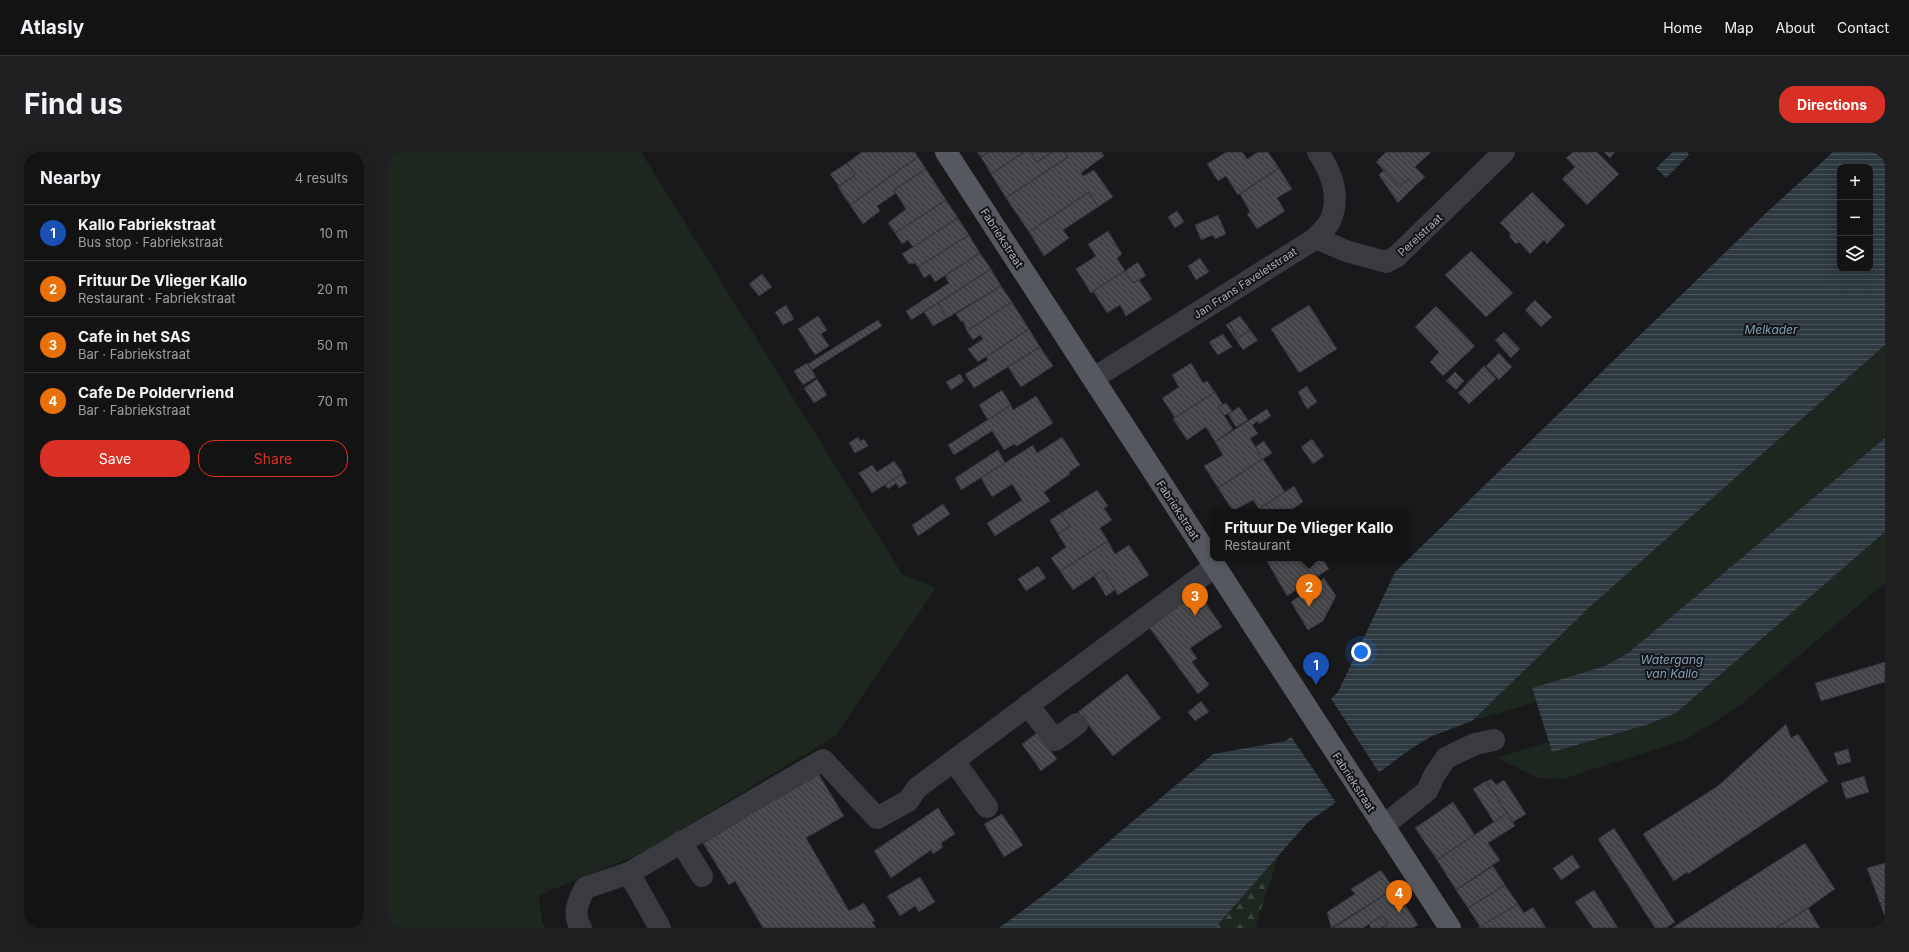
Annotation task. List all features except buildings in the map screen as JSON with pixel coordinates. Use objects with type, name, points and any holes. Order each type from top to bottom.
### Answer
[{"type":"main road","name":"Fabriekstraat","points":[[946,152],[1094,378],[1210,561]]},
{"type":"main road","name":"Fabriekstraat","points":[[1210,561],[1450,928]]},
{"type":"street","name":"Jan Frans Faveletstraat","points":[[1094,378],[1316,238],[1330,222],[1336,200],[1332,179],[1318,152]]},
{"type":"street","name":"Perelstraat","points":[[1316,238],[1346,250],[1386,262],[1396,257],[1504,152]]},
{"type":"street","points":[[581,928],[576,921],[578,903],[585,888],[628,873],[823,760],[877,818],[908,802],[917,788],[1214,567]]},
{"type":"street","points":[[1028,705],[1054,740],[1077,724]]},
{"type":"street","points":[[1380,821],[1427,790],[1434,774],[1446,758],[1475,744],[1494,740]]},
{"type":"street","points":[[954,761],[987,807]]},
{"type":"street","points":[[681,842],[702,876]]},
{"type":"street","points":[[628,873],[660,928]]},
{"type":"green space","points":[[388,152],[641,152],[902,574],[936,588],[835,736],[645,852],[539,895],[542,921],[546,928],[388,928]]},
{"type":"green space","points":[[1885,345],[1885,438],[1628,653],[1605,666],[1532,688],[1536,702],[1472,721],[1592,605]]},
{"type":"green space","points":[[1885,532],[1885,583],[1739,706],[1687,739],[1563,779],[1539,778],[1496,758],[1548,742],[1552,752],[1676,713]]},
{"type":"green space","points":[[1278,856],[1255,928],[1215,928]]},
{"type":"water","points":[[1673,152],[1687,152],[1689,155],[1666,178],[1656,168]]},
{"type":"water","name":"Melkader","points":[[1833,152],[1885,152],[1885,345],[1592,605],[1472,721],[1432,736],[1409,750],[1308,822],[1215,928],[999,928],[1057,885],[1213,754],[1286,741],[1338,692],[1395,572],[1766,213]]},
{"type":"water","name":"Watergang van Kallo","points":[[1885,438],[1885,532],[1676,713],[1646,725],[1552,752],[1532,688],[1605,666],[1628,653]]},
{"type":"pier","points":[[1330,697],[1380,774],[1337,804],[1290,735]]},
{"type":"place","name":"Frituur De Vlieger Kallo","points":[[1309,607]]},
{"type":"place","name":"Cafe in het SAS","points":[[1195,616]]},
{"type":"place","name":"Kallo Fabriekstraat","points":[[1316,685]]},
{"type":"place","name":"Cafe De Poldervriend","points":[[1399,913]]}]
